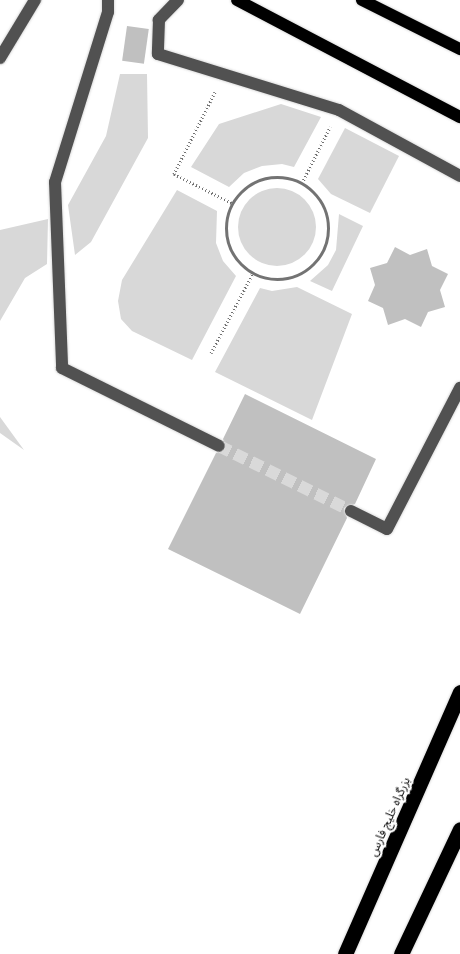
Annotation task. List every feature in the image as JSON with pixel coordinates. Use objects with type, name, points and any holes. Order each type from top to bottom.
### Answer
[{"type":"highway","name":"بزرگراه خلیج فارس","points":[[345,954],[460,692]]},
{"type":"highway","points":[[401,954],[460,828]]},
{"type":"main road","points":[[237,0],[460,117]]},
{"type":"main road","points":[[362,0],[460,50]]},
{"type":"lane","points":[[0,58],[35,0]]},
{"type":"lane","points":[[108,0],[108,12],[55,182],[62,368],[220,446]]},
{"type":"lane","points":[[178,0],[159,20],[158,54],[223,76],[339,110],[460,176]]},
{"type":"lane","points":[[351,511],[387,529],[460,388]]},
{"type":"path","points":[[223,76],[174,174],[232,203]]},
{"type":"path","points":[[302,183],[339,110]]},
{"type":"path","points":[[263,178],[290,178],[302,183],[314,191],[327,217],[325,245],[318,258],[308,269],[281,279],[253,273],[233,255],[228,242],[226,229],[232,203],[250,184],[263,178]]},
{"type":"path","points":[[211,353],[253,273]]},
{"type":"shaded area","points":[[120,74],[147,74],[148,138],[91,242],[75,255],[68,205],[106,136]]},
{"type":"shaded area","points":[[281,104],[321,117],[294,167],[282,164],[262,166],[244,173],[229,187],[191,167],[219,124]]},
{"type":"shaded area","points":[[345,128],[399,156],[370,213],[331,194],[318,179]]},
{"type":"shaded area","points":[[277,188],[292,191],[305,199],[313,212],[316,227],[313,242],[305,255],[292,263],[277,266],[262,263],[249,255],[241,242],[238,227],[241,212],[249,199],[262,191]]},
{"type":"shaded area","points":[[177,190],[217,211],[216,243],[223,261],[236,276],[192,360],[132,331],[121,319],[118,301],[122,280]]},
{"type":"shaded area","points":[[339,214],[363,226],[332,291],[310,281],[328,265],[336,250]]},
{"type":"shaded area","points":[[48,219],[47,264],[25,278],[0,321],[0,230]]},
{"type":"shaded area","points":[[297,287],[352,314],[312,420],[215,372],[260,288],[272,291]]},
{"type":"shaded area","points":[[0,417],[24,450],[0,433]]},
{"type":"building","points":[[127,26],[149,29],[144,64],[122,61]]},
{"type":"building","points":[[395,247],[410,255],[427,249],[432,266],[448,274],[440,290],[445,307],[428,312],[421,327],[405,319],[388,325],[383,308],[368,301],[375,285],[370,268],[387,263]]},
{"type":"building","points":[[245,394],[376,459],[355,504],[344,508],[347,518],[300,614],[168,549],[216,453],[226,449],[223,439]]},
{"type":"tunnel","points":[[219,446],[351,511]]}]
